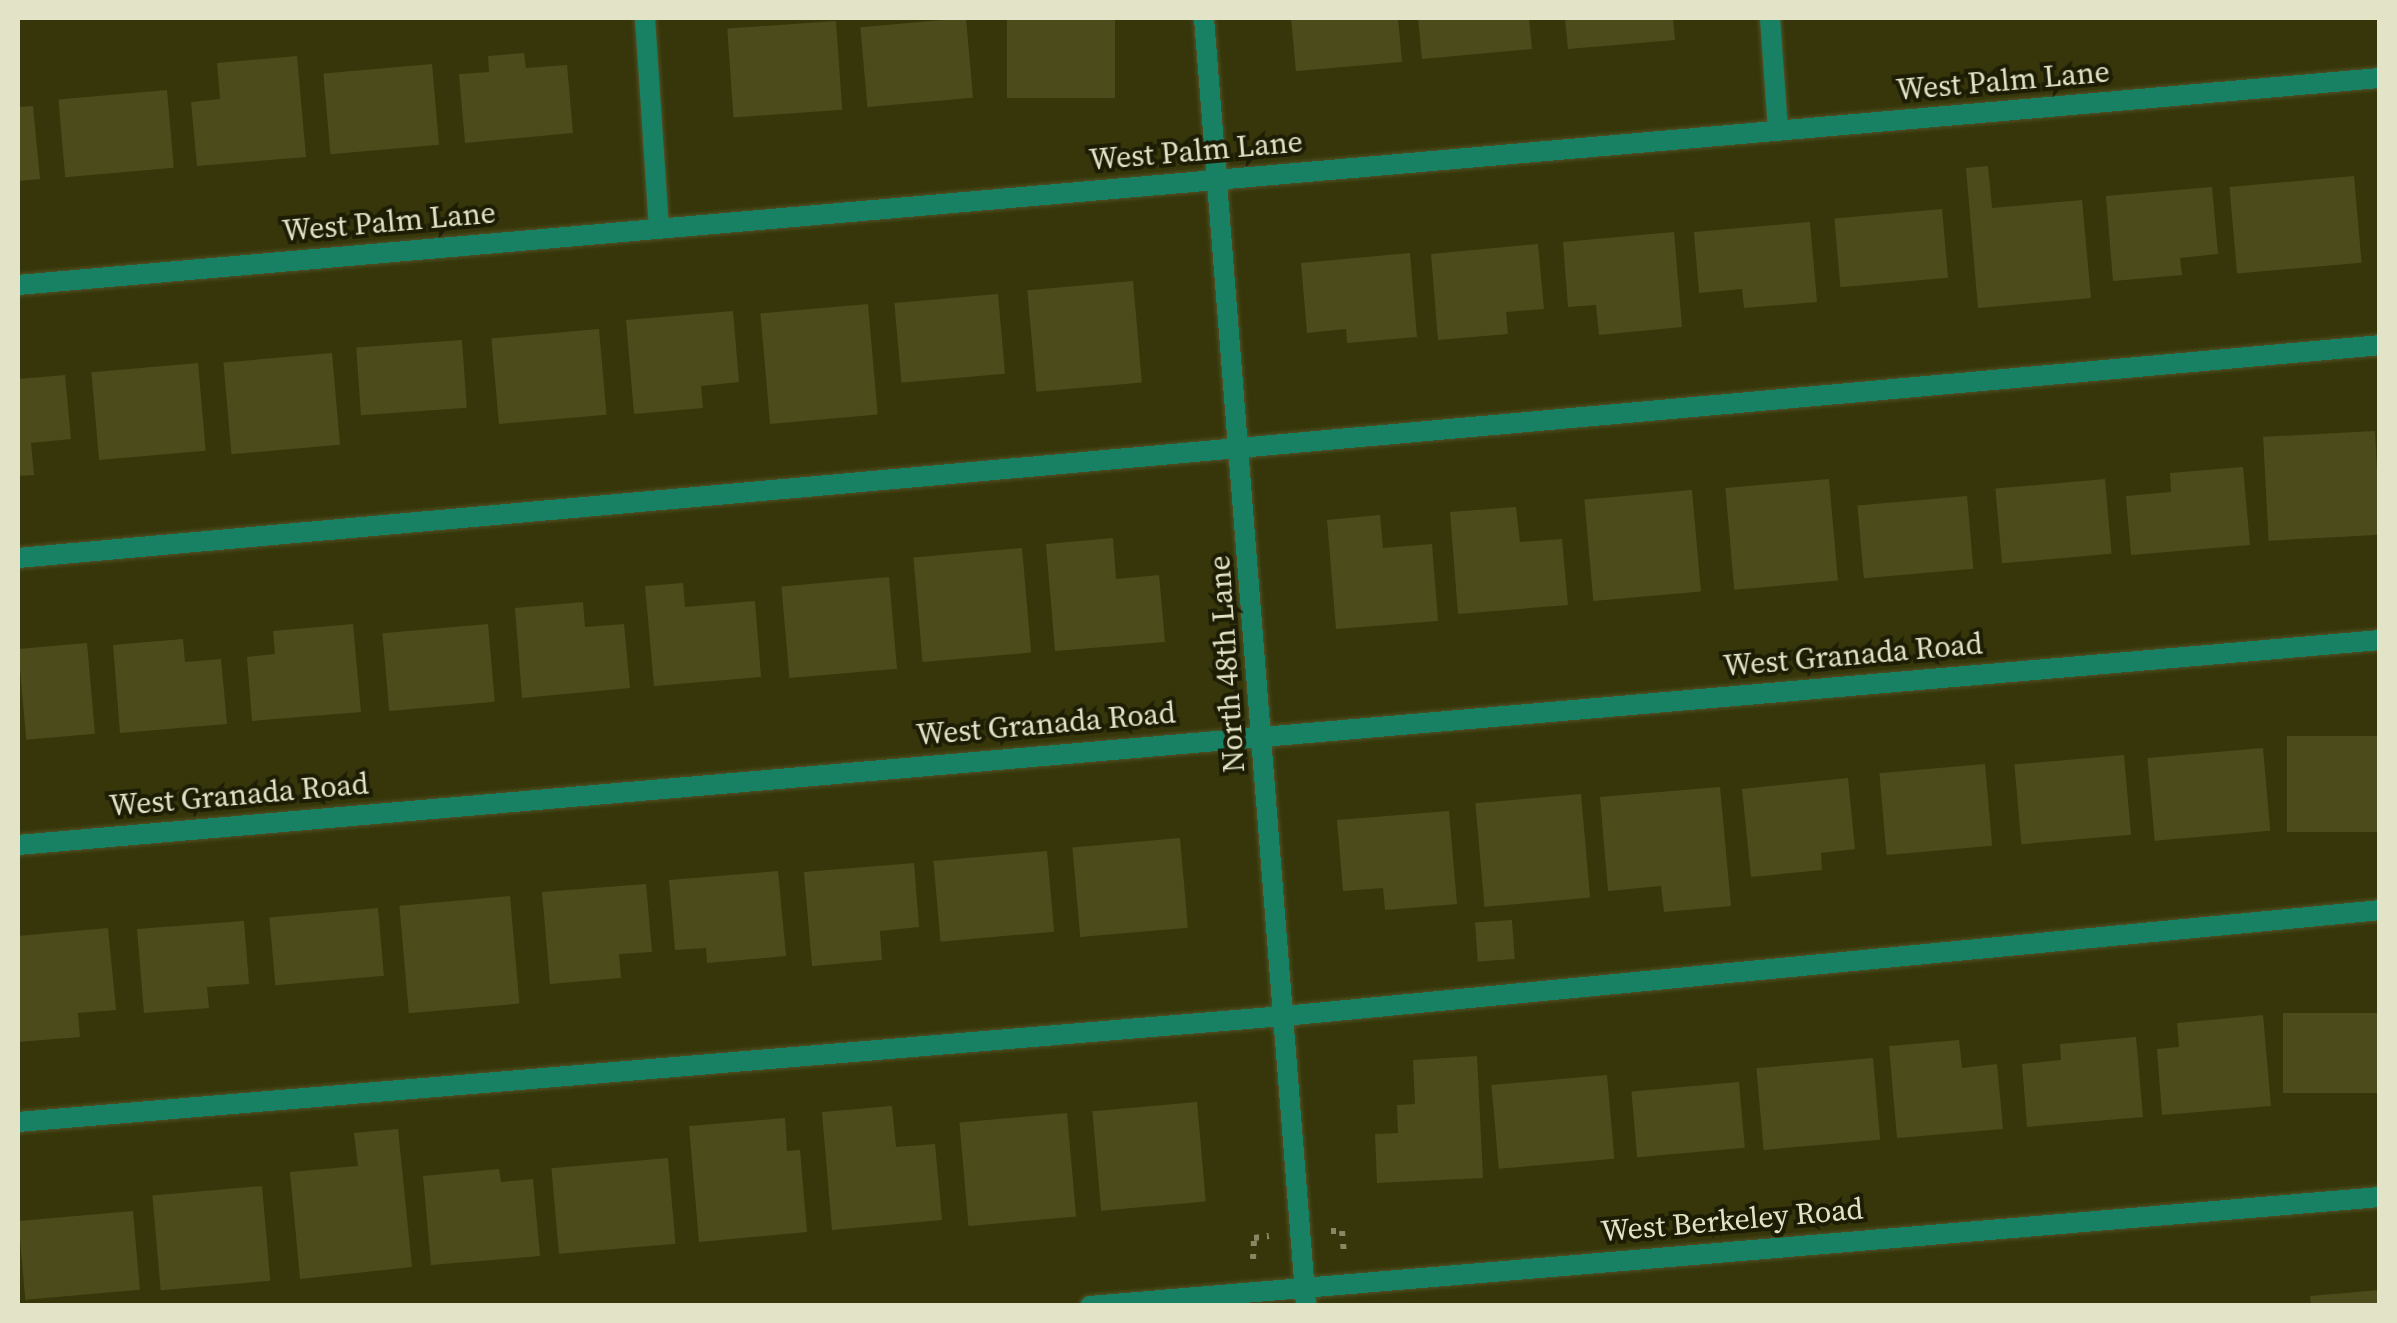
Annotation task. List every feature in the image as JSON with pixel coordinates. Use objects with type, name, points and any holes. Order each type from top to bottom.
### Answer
[{"type":"street","points":[[644,18],[659,228]]},
{"type":"street","name":"North 48th Lane","points":[[1204,18],[1220,179],[1305,1296]]},
{"type":"street","points":[[1770,18],[1778,130]]},
{"type":"street","name":"West Palm Lane","points":[[18,285],[2380,78]]},
{"type":"street","points":[[18,558],[1240,444],[2380,345]]},
{"type":"street","name":"West Granada Road","points":[[18,844],[2380,640]]},
{"type":"street","points":[[18,1122],[1284,1016],[2380,910]]},
{"type":"street","name":"West Berkeley Road","points":[[1090,1306],[1305,1296],[2380,1197]]},
{"type":"building","points":[[966,18],[973,98],[867,107],[860,27]]},
{"type":"building","points":[[1007,18],[1115,18],[1115,98],[1007,98]]},
{"type":"building","points":[[1291,18],[1398,18],[1402,62],[1296,71]]},
{"type":"building","points":[[1418,18],[1529,18],[1532,49],[1422,59]]},
{"type":"building","points":[[1565,18],[1673,18],[1675,40],[1568,49]]},
{"type":"building","points":[[836,21],[842,110],[733,117],[727,29]]},
{"type":"building","points":[[524,53],[526,68],[567,65],[573,133],[465,143],[459,74],[489,72],[488,56]]},
{"type":"building","points":[[297,56],[306,157],[197,166],[191,102],[220,99],[217,63]]},
{"type":"building","points":[[432,64],[439,145],[330,154],[323,73]]},
{"type":"building","points":[[167,90],[174,168],[65,177],[58,99]]},
{"type":"building","points":[[33,106],[40,179],[18,181],[18,107]]},
{"type":"building","points":[[1988,166],[1992,208],[2082,200],[2091,298],[1978,308],[1966,168]]},
{"type":"building","points":[[2354,176],[2362,263],[2237,274],[2229,187]]},
{"type":"building","points":[[2212,187],[2218,254],[2180,258],[2182,275],[2113,281],[2106,196]]},
{"type":"building","points":[[1942,209],[1948,278],[1840,287],[1834,218]]},
{"type":"building","points":[[1810,222],[1817,302],[1744,308],[1742,289],[1699,293],[1694,232]]},
{"type":"building","points":[[1674,232],[1682,327],[1599,335],[1596,305],[1568,307],[1563,242]]},
{"type":"building","points":[[1538,244],[1544,309],[1506,312],[1508,334],[1438,340],[1431,254]]},
{"type":"building","points":[[1410,253],[1417,337],[1347,343],[1346,329],[1307,333],[1301,263]]},
{"type":"building","points":[[1133,281],[1142,383],[1036,392],[1027,290]]},
{"type":"building","points":[[998,294],[1005,374],[901,383],[894,303]]},
{"type":"building","points":[[868,304],[878,415],[770,424],[760,313]]},
{"type":"building","points":[[733,311],[739,382],[701,386],[703,408],[634,414],[626,320]]},
{"type":"building","points":[[599,329],[606,415],[499,424],[491,338]]},
{"type":"building","points":[[462,340],[467,408],[361,415],[356,347]]},
{"type":"building","points":[[332,353],[340,445],[231,454],[223,362]]},
{"type":"building","points":[[198,363],[206,451],[99,460],[91,372]]},
{"type":"building","points":[[65,375],[71,439],[31,443],[34,475],[18,476],[18,379]]},
{"type":"building","points":[[2375,431],[2380,535],[2269,541],[2263,437]]},
{"type":"building","points":[[2243,467],[2250,545],[2131,555],[2126,496],[2171,492],[2170,473]]},
{"type":"building","points":[[1829,479],[1838,581],[1734,590],[1725,488]]},
{"type":"building","points":[[2105,479],[2112,554],[2002,563],[1995,489]]},
{"type":"building","points":[[1692,490],[1701,592],[1593,601],[1584,499]]},
{"type":"building","points":[[1967,496],[1973,569],[1864,578],[1857,506]]},
{"type":"building","points":[[1516,507],[1520,542],[1562,539],[1568,605],[1458,614],[1450,512]]},
{"type":"building","points":[[1380,515],[1383,548],[1432,544],[1438,621],[1336,629],[1327,520]]},
{"type":"building","points":[[1113,538],[1116,579],[1159,575],[1165,642],[1055,651],[1046,544]]},
{"type":"building","points":[[1022,548],[1031,653],[923,662],[913,557]]},
{"type":"building","points":[[889,577],[897,669],[789,678],[781,586]]},
{"type":"building","points":[[683,583],[685,607],[755,601],[761,677],[654,686],[645,586]]},
{"type":"building","points":[[583,602],[585,627],[624,624],[630,688],[522,698],[515,608]]},
{"type":"building","points":[[353,624],[361,712],[252,721],[247,657],[275,654],[273,631]]},
{"type":"building","points":[[488,624],[495,702],[389,711],[382,633]]},
{"type":"building","points":[[183,639],[185,662],[221,659],[227,724],[120,733],[113,645]]},
{"type":"building","points":[[87,643],[95,734],[26,740],[18,649]]},
{"type":"building","points":[[2287,736],[2380,736],[2380,832],[2287,832]]},
{"type":"building","points":[[2263,748],[2270,831],[2155,841],[2147,758]]},
{"type":"building","points":[[2124,755],[2131,835],[2021,844],[2014,765]]},
{"type":"building","points":[[1985,764],[1992,846],[1887,855],[1879,773]]},
{"type":"building","points":[[1848,778],[1855,849],[1821,853],[1822,870],[1751,877],[1742,789]]},
{"type":"building","points":[[1720,787],[1731,906],[1664,912],[1661,886],[1608,891],[1600,797]]},
{"type":"building","points":[[1581,794],[1590,898],[1484,907],[1475,803]]},
{"type":"building","points":[[1449,811],[1457,904],[1385,910],[1383,888],[1343,891],[1337,820]]},
{"type":"building","points":[[1180,838],[1188,928],[1080,937],[1072,847]]},
{"type":"building","points":[[1047,851],[1054,932],[940,942],[933,861]]},
{"type":"building","points":[[914,863],[919,927],[880,931],[882,960],[812,966],[804,872]]},
{"type":"building","points":[[778,871],[786,956],[707,963],[706,948],[675,950],[669,880]]},
{"type":"building","points":[[646,884],[652,952],[619,954],[621,978],[550,984],[542,892]]},
{"type":"building","points":[[510,896],[519,1004],[409,1013],[399,906]]},
{"type":"building","points":[[378,908],[384,976],[275,985],[269,917]]},
{"type":"building","points":[[1512,920],[1515,959],[1478,961],[1475,923]]},
{"type":"building","points":[[244,921],[249,984],[207,987],[209,1008],[144,1013],[137,929]]},
{"type":"building","points":[[108,928],[116,1010],[78,1013],[80,1037],[18,1042],[18,936]]},
{"type":"building","points":[[2283,1013],[2380,1013],[2380,1093],[2283,1093]]},
{"type":"building","points":[[2263,1015],[2271,1106],[2162,1115],[2157,1049],[2179,1047],[2177,1023]]},
{"type":"building","points":[[2136,1037],[2143,1117],[2027,1127],[2022,1064],[2061,1060],[2060,1044]]},
{"type":"building","points":[[1959,1040],[1962,1068],[1997,1064],[2003,1129],[1897,1138],[1889,1046]]},
{"type":"building","points":[[1477,1056],[1483,1178],[1377,1183],[1375,1134],[1398,1133],[1397,1105],[1415,1104],[1413,1060]]},
{"type":"building","points":[[1873,1058],[1880,1140],[1764,1150],[1756,1068]]},
{"type":"building","points":[[1607,1075],[1614,1159],[1499,1169],[1491,1085]]},
{"type":"building","points":[[1739,1082],[1745,1148],[1637,1157],[1631,1091]]},
{"type":"building","points":[[1197,1102],[1206,1202],[1101,1211],[1092,1111]]},
{"type":"building","points":[[892,1106],[896,1147],[935,1144],[942,1220],[832,1230],[822,1112]]},
{"type":"building","points":[[1067,1113],[1076,1217],[968,1226],[959,1122]]},
{"type":"building","points":[[785,1118],[787,1151],[800,1150],[807,1232],[699,1242],[689,1126]]},
{"type":"building","points":[[398,1129],[412,1267],[300,1279],[290,1172],[358,1166],[354,1133]]},
{"type":"building","points":[[668,1158],[675,1244],[559,1254],[551,1168]]},
{"type":"building","points":[[499,1169],[501,1182],[533,1179],[540,1256],[431,1265],[423,1176]]},
{"type":"building","points":[[262,1186],[270,1281],[161,1290],[152,1196]]},
{"type":"building","points":[[133,1211],[140,1290],[25,1300],[18,1221]]},
{"type":"building","points":[[2380,1290],[2380,1306],[2311,1306],[2310,1296]]}]
